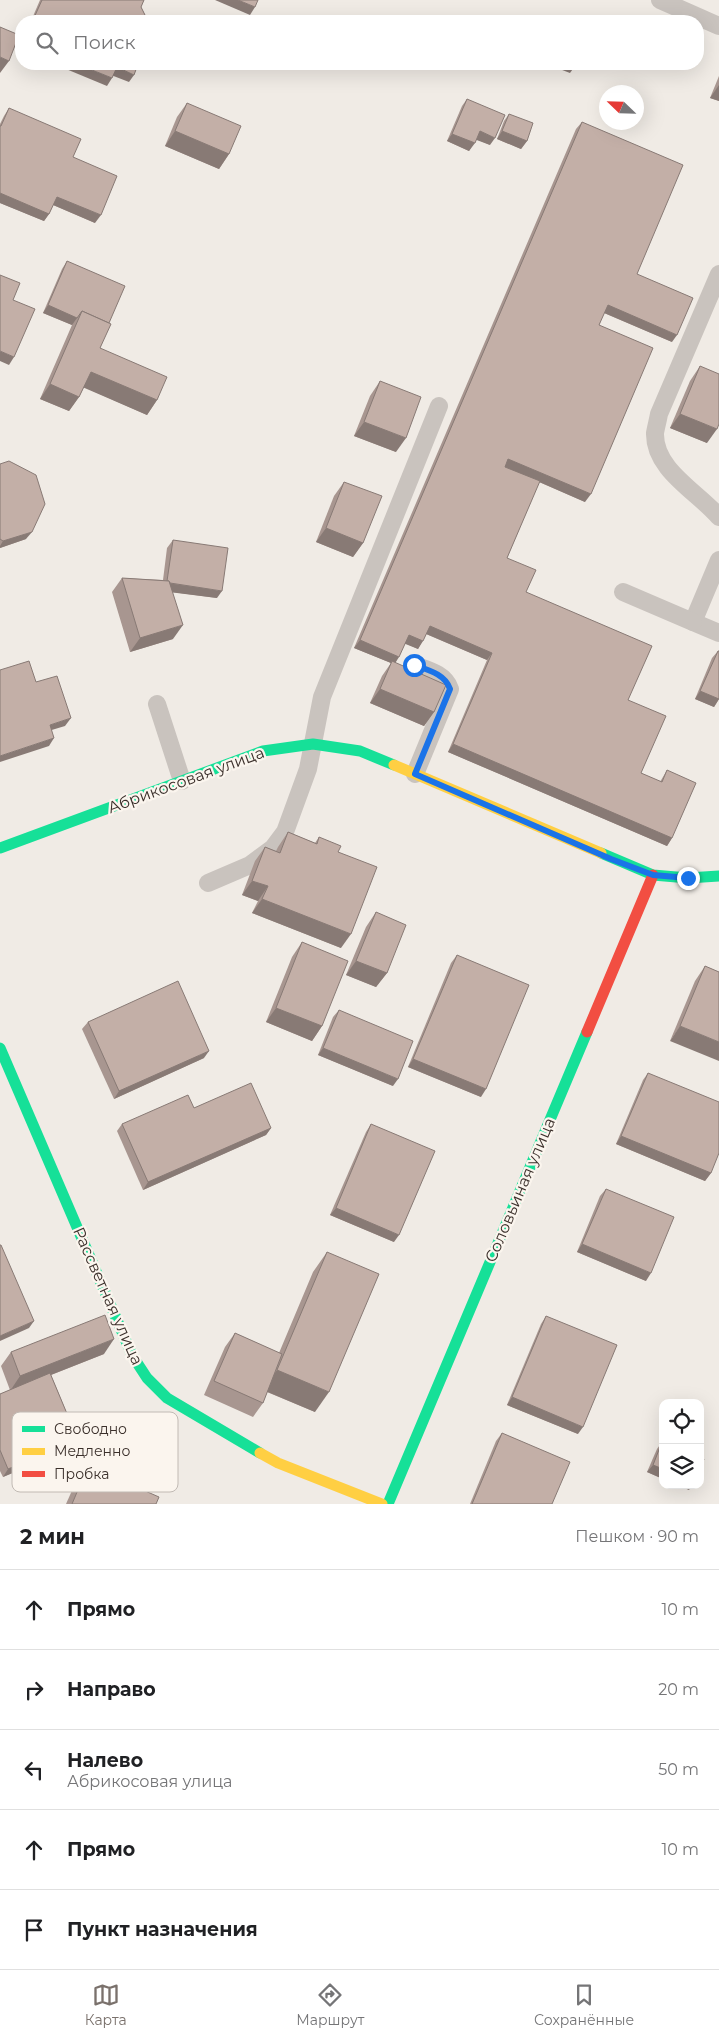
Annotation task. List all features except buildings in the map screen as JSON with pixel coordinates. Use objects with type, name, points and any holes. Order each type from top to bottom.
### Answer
[{"type":"street","name":"Абрикосовая улица","points":[[0,848],[263,751],[314,744],[360,751],[611,859],[653,875],[688,878],[719,876]]},
{"type":"street","name":"Соловьиная улица","points":[[388,1504],[653,875]]},
{"type":"street","name":"Рассветная улица","points":[[0,1048],[132,1355],[147,1378],[168,1398],[205,1422],[278,1463],[382,1504]]},
{"type":"lane","points":[[660,0],[694,15]]},
{"type":"lane","points":[[704,19],[719,26]]},
{"type":"lane","points":[[719,274],[659,414],[655,433],[657,448],[663,461],[719,517]]},
{"type":"lane","points":[[208,883],[250,864],[273,848],[285,832],[308,769],[322,697],[439,406]]},
{"type":"lane","points":[[693,622],[719,560]]},
{"type":"lane","points":[[623,592],[719,633]]},
{"type":"lane","points":[[414,665],[441,676],[448,681],[450,689],[415,774]]},
{"type":"lane","points":[[157,704],[182,781]]},
{"type":"traffic: fast","points":[[0,848],[263,751],[313,744],[360,751],[394,765]]},
{"type":"traffic: fast","points":[[601,853],[653,875],[688,878],[719,876]]},
{"type":"traffic: fast","points":[[388,1504],[587,1032]]},
{"type":"traffic: fast","points":[[0,1048],[132,1355],[147,1378],[167,1398],[260,1453]]},
{"type":"traffic: slow","points":[[394,765],[601,853]]},
{"type":"traffic: slow","points":[[260,1453],[278,1463],[382,1504]]},
{"type":"traffic: jam","points":[[587,1032],[653,875]]},
{"type":"route","points":[[414,665],[441,676],[448,681],[450,689],[415,774],[611,859],[653,875],[688,878]]}]
